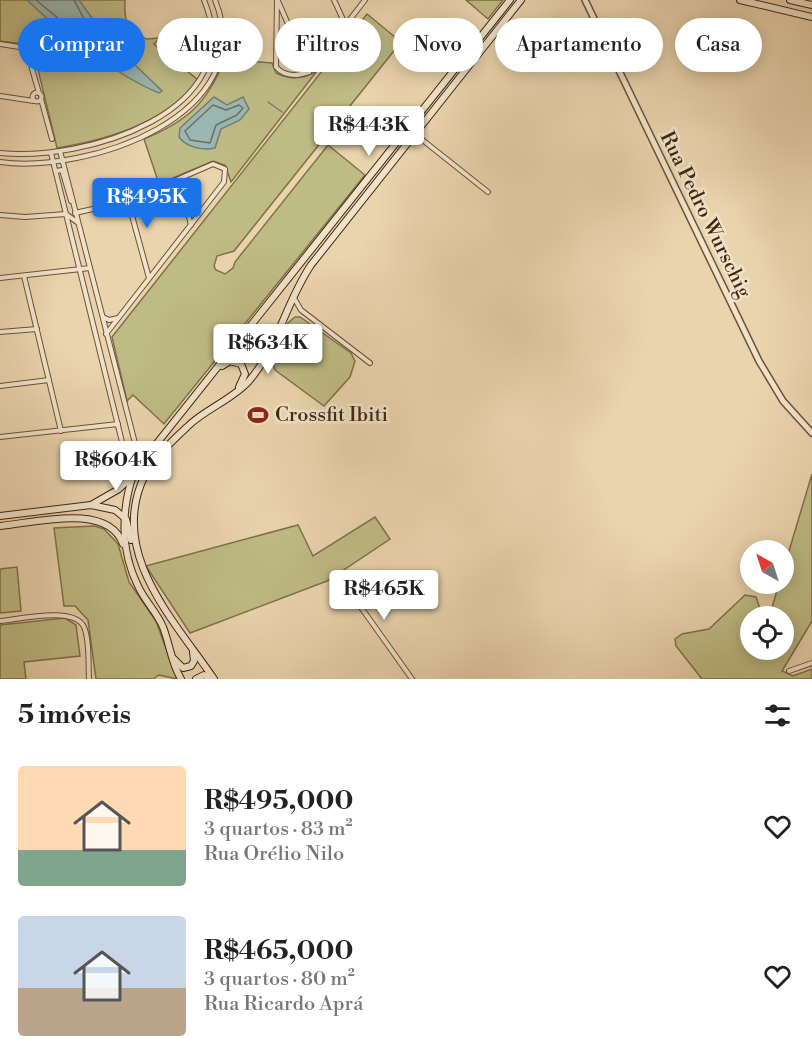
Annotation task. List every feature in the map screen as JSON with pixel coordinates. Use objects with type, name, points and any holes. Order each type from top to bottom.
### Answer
[{"type":"main road","points":[[91,505],[119,489],[134,473],[510,0]]},
{"type":"main road","points":[[145,575],[137,550],[134,521],[136,501],[146,474],[188,425],[237,390],[255,373],[275,341],[293,295],[311,265],[521,0]]},
{"type":"main road","points":[[740,0],[812,16]]},
{"type":"main road","points":[[790,0],[812,6]]},
{"type":"main road","points":[[247,330],[244,345],[250,354],[260,354],[275,341]]},
{"type":"main road","points":[[205,384],[225,363],[235,361],[241,364],[245,374],[237,390]]},
{"type":"main road","points":[[128,559],[124,517],[134,473]]},
{"type":"main road","points":[[0,516],[91,505],[106,507],[124,517],[129,524],[137,561],[213,679]]},
{"type":"main road","points":[[0,526],[89,518],[109,525],[122,540],[140,590],[156,614],[178,666],[183,668],[191,666],[194,661],[190,644]]},
{"type":"main road","points":[[167,642],[172,664],[181,679]]},
{"type":"main road","points":[[196,679],[204,675],[213,679]]},
{"type":"street","points":[[0,153],[51,153],[74,150],[133,130],[168,113],[197,86],[208,61],[212,39],[211,21],[204,0]]},
{"type":"street","points":[[0,162],[62,160],[123,144],[162,127],[190,109],[210,85],[220,56],[222,22],[215,0]]},
{"type":"street","points":[[277,0],[285,18]]},
{"type":"street","points":[[277,0],[278,18]]},
{"type":"street","points":[[334,0],[342,18]]},
{"type":"street","points":[[352,18],[365,0]]},
{"type":"street","name":"Rua Pedro Wurschig","points":[[585,0],[759,361],[783,401],[812,433]]},
{"type":"street","points":[[0,44],[24,47],[28,51],[36,86],[35,93],[52,139]]},
{"type":"street","points":[[284,72],[294,75],[309,72]]},
{"type":"street","points":[[27,98],[35,93]]},
{"type":"street","points":[[35,93],[37,100]]},
{"type":"street","points":[[0,96],[37,100]]},
{"type":"street","points":[[415,134],[488,192]]},
{"type":"street","points":[[74,150],[75,157]]},
{"type":"street","points":[[60,152],[136,447]]},
{"type":"street","points":[[39,153],[40,162]]},
{"type":"street","points":[[51,153],[117,424],[124,450],[134,473]]},
{"type":"street","points":[[75,213],[128,201],[213,164],[225,169],[224,182],[106,334]]},
{"type":"street","points":[[56,171],[62,170],[73,204]]},
{"type":"street","points":[[179,180],[191,226]]},
{"type":"street","points":[[128,201],[149,278]]},
{"type":"street","points":[[0,215],[26,217],[66,214],[78,223]]},
{"type":"street","points":[[188,214],[197,218]]},
{"type":"street","points":[[145,262],[155,270]]},
{"type":"street","points":[[0,278],[90,268]]},
{"type":"street","points":[[24,276],[61,431]]},
{"type":"street","points":[[293,295],[301,310],[369,363]]},
{"type":"street","points":[[285,314],[301,310]]},
{"type":"street","points":[[102,316],[109,320],[119,318]]},
{"type":"street","points":[[0,332],[37,329]]},
{"type":"street","points":[[101,356],[106,358],[112,355]]},
{"type":"street","points":[[103,363],[109,360],[114,364]]},
{"type":"street","points":[[0,386],[49,380]]},
{"type":"street","points":[[0,437],[117,424]]},
{"type":"street","points":[[124,450],[136,447],[145,450],[165,432]]},
{"type":"street","points":[[338,575],[412,679]]},
{"type":"street","points":[[0,621],[65,615],[78,618],[85,629],[89,679]]},
{"type":"street","points":[[789,671],[812,663]]},
{"type":"shaded area","points":[[0,0],[125,0],[126,18],[18,18],[18,43],[0,41]]},
{"type":"shaded area","points":[[466,0],[503,0],[488,19]]},
{"type":"shaded area","points":[[381,26],[393,35],[393,52],[381,67]]},
{"type":"shaded area","points":[[145,38],[157,38],[154,44],[157,46],[157,72],[188,72],[198,80],[170,108],[135,127],[96,140],[57,148],[39,72],[145,72]]},
{"type":"shaded area","points":[[263,62],[272,63],[276,73],[292,78],[316,72],[231,182],[225,165],[213,161],[159,184],[144,139],[173,125],[194,109],[211,88],[219,72],[263,72]]},
{"type":"shaded area","points":[[321,72],[377,72],[234,251],[217,256],[214,266],[216,270],[225,274],[233,268],[235,262],[328,145],[365,175],[164,424],[133,395],[127,401],[112,337]]},
{"type":"shaded area","points":[[295,317],[300,317],[351,353],[355,361],[350,377],[324,406],[275,370],[272,360],[288,323]]},
{"type":"shaded area","points":[[812,474],[812,621],[794,651],[794,606],[772,606],[776,594],[794,594],[792,540]]},
{"type":"shaded area","points":[[375,517],[390,539],[327,581],[190,633],[146,566],[298,525],[313,556]]},
{"type":"shaded area","points":[[94,526],[104,529],[118,544],[129,582],[156,621],[177,679],[159,675],[153,679],[96,679],[88,620],[75,606],[64,606],[54,528]]},
{"type":"shaded area","points":[[17,567],[21,611],[0,613],[0,569]]},
{"type":"shaded area","points":[[745,595],[756,597],[759,606],[740,606],[740,660],[789,660],[782,671],[793,676],[812,669],[812,679],[702,679],[676,646],[675,639],[682,634],[709,629]]},
{"type":"shaded area","points":[[65,618],[76,625],[80,656],[24,662],[26,679],[0,679],[0,625]]},
{"type":"water","points":[[27,0],[79,0],[92,18],[47,18]]},
{"type":"water","points":[[120,72],[142,72],[162,91],[159,93]]},
{"type":"water","points":[[214,97],[227,105],[243,97],[249,109],[240,120],[221,129],[215,148],[190,146],[179,137],[180,128]]},
{"type":"waterway","points":[[268,102],[282,112]]},
{"type":"place","name":"Crossfit Ibiti","points":[[258,415]]}]
